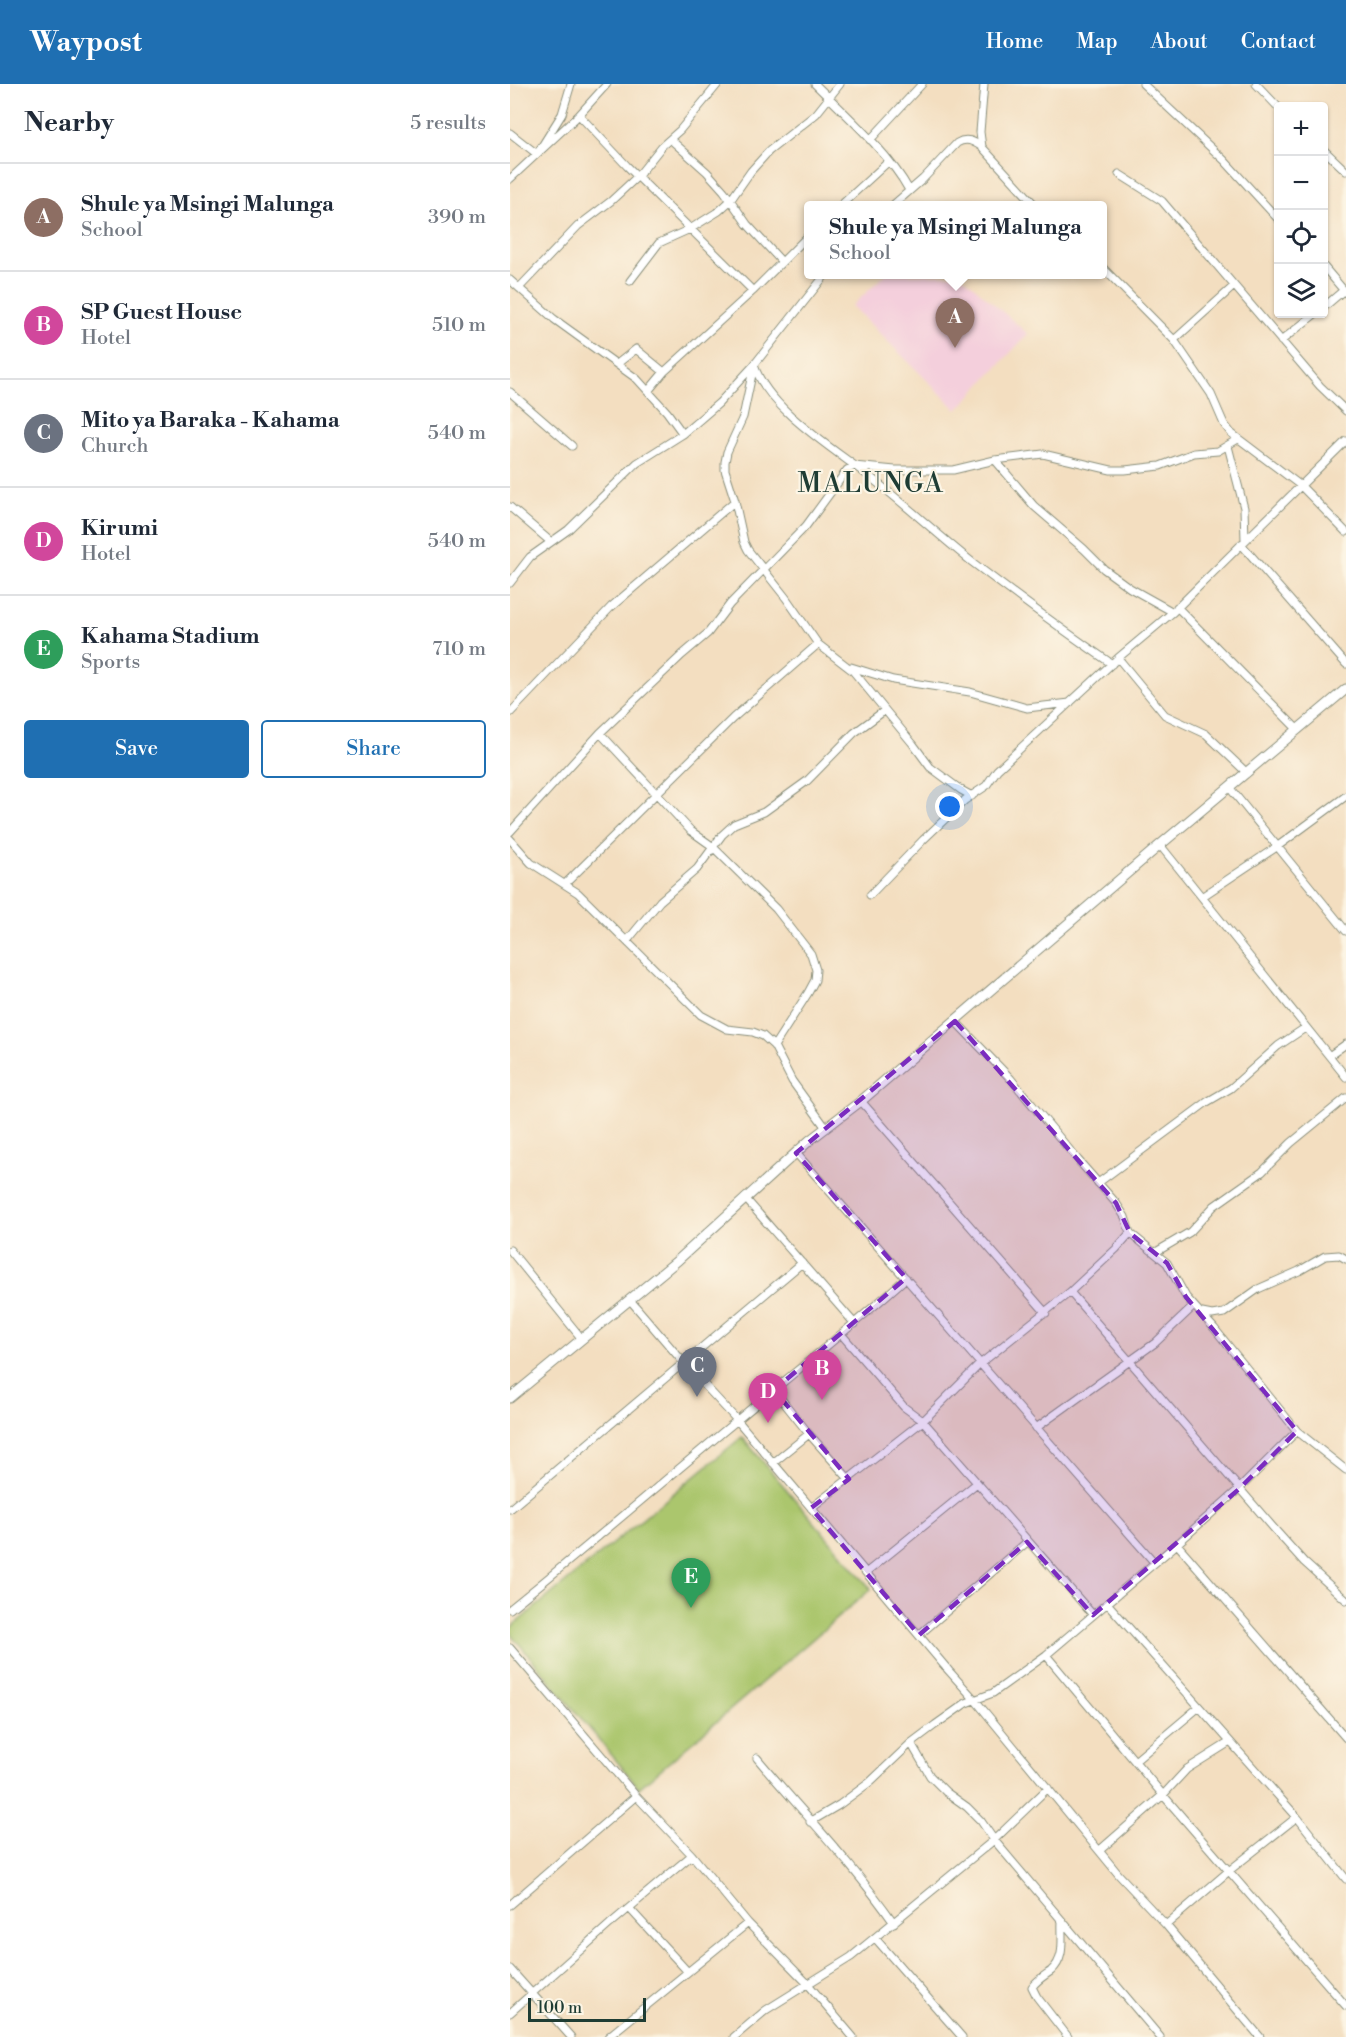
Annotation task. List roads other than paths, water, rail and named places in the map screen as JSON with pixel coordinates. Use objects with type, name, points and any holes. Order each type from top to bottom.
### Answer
[{"type":"street","points":[[510,179],[579,115],[607,84]]},
{"type":"street","points":[[519,288],[578,226],[611,201],[638,176],[718,84]]},
{"type":"street","points":[[815,84],[870,140],[909,190]]},
{"type":"street","points":[[630,280],[659,243],[719,212],[769,151],[816,114],[840,84]]},
{"type":"street","points":[[870,140],[922,84]]},
{"type":"street","points":[[982,147],[980,132],[984,84]]},
{"type":"street","points":[[1143,84],[1215,151],[1274,215]]},
{"type":"street","points":[[1256,84],[1274,102]]},
{"type":"street","points":[[537,154],[562,114],[570,85]]},
{"type":"street","points":[[579,115],[753,291]]},
{"type":"street","points":[[510,133],[537,154]]},
{"type":"street","points":[[670,139],[724,191],[747,224],[782,262]]},
{"type":"street","points":[[897,201],[923,179],[952,147],[961,140],[969,140],[982,147],[1031,201]]},
{"type":"street","points":[[1328,155],[1346,171]]},
{"type":"street","points":[[845,201],[888,162]]},
{"type":"street","points":[[1119,174],[1162,201],[1320,386],[1346,411]]},
{"type":"street","points":[[649,390],[664,372],[753,291],[804,240]]},
{"type":"street","points":[[1107,272],[1174,340],[1211,394],[1224,424],[1238,440],[1300,486],[1346,532]]},
{"type":"street","points":[[1328,273],[1345,292],[1328,304]]},
{"type":"street","points":[[510,583],[530,557],[587,512],[637,463],[683,434],[719,403],[754,365],[822,279]]},
{"type":"street","points":[[510,280],[554,319],[649,390],[683,434]]},
{"type":"street","points":[[1174,340],[1234,286]]},
{"type":"street","points":[[1281,341],[1310,318]]},
{"type":"street","points":[[617,364],[636,349],[664,372]]},
{"type":"street","points":[[754,365],[761,384],[791,415],[971,561],[1041,615],[1112,664]]},
{"type":"street","points":[[754,365],[743,417],[727,452],[725,462],[725,470],[744,542],[819,644],[848,667],[907,736],[934,772],[972,796]]},
{"type":"street","points":[[510,392],[572,446]]},
{"type":"street","points":[[510,832],[600,733],[682,655],[704,638],[730,604],[806,526],[843,475],[854,466],[895,470],[953,470],[995,460],[1043,454],[1112,470],[1125,470],[1160,466],[1190,454],[1218,451],[1238,440]]},
{"type":"street","points":[[870,895],[906,856],[979,792],[997,770],[1118,658],[1175,609],[1346,441]]},
{"type":"street","points":[[1228,446],[1244,508],[1243,542],[1346,664]]},
{"type":"street","points":[[995,460],[1034,506],[1077,542],[1104,569],[1130,588],[1175,609],[1298,730]]},
{"type":"street","points":[[510,713],[611,607],[735,501]]},
{"type":"street","points":[[510,507],[551,542]]},
{"type":"street","points":[[566,883],[733,718],[819,644]]},
{"type":"street","points":[[1118,658],[1165,715],[1206,734],[1247,773]]},
{"type":"street","points":[[848,667],[893,680],[970,692],[1027,708],[1070,704]]},
{"type":"street","points":[[510,1398],[678,1260],[796,1153],[861,1101],[1346,689]]},
{"type":"street","points":[[627,941],[660,901],[696,869],[712,846],[734,824],[764,812],[807,781],[854,733],[884,711]]},
{"type":"street","points":[[600,733],[696,836],[712,846],[776,909],[807,946],[814,961],[816,975],[808,993],[774,1046]]},
{"type":"street","points":[[1229,787],[1346,931]]},
{"type":"street","points":[[1203,896],[1344,799]]},
{"type":"street","points":[[510,839],[531,863],[566,883],[702,1015],[727,1029],[758,1033],[774,1046],[792,1081],[826,1128]]},
{"type":"street","points":[[1160,845],[1346,1077]]},
{"type":"street","points":[[955,1021],[1011,1079],[1116,1203],[1125,1218],[1130,1233],[1167,1263],[1176,1276],[1182,1293],[1202,1313],[1297,1431],[1346,1470]]},
{"type":"street","points":[[1098,1183],[1207,1102],[1237,1084],[1278,1046],[1305,1028]]},
{"type":"street","points":[[1329,1056],[1346,1044]]},
{"type":"street","points":[[1156,1252],[1190,1232],[1214,1206],[1262,1172],[1291,1143],[1346,1098]]},
{"type":"street","points":[[861,1101],[1046,1313]]},
{"type":"street","points":[[796,1153],[1155,1562]]},
{"type":"street","points":[[745,1198],[855,1324]]},
{"type":"street","points":[[811,1508],[923,1421],[980,1365],[1070,1292],[1116,1250],[1130,1233]]},
{"type":"street","points":[[510,1250],[582,1339]]},
{"type":"street","points":[[1202,1313],[1212,1315],[1224,1313],[1258,1289],[1299,1271],[1325,1256],[1339,1255],[1346,1259]]},
{"type":"street","points":[[510,1509],[802,1263]]},
{"type":"street","points":[[510,1609],[843,1335],[906,1278]]},
{"type":"street","points":[[1070,1292],[1304,1562],[1346,1600]]},
{"type":"street","points":[[630,1300],[737,1420],[867,1572],[1119,1875],[1166,1925],[1260,2037]]},
{"type":"street","points":[[1036,1428],[1155,1343],[1194,1306]]},
{"type":"street","points":[[843,1335],[904,1407],[923,1421],[1093,1615]]},
{"type":"street","points":[[774,1390],[808,1434],[849,1479]]},
{"type":"street","points":[[810,1822],[839,1805],[870,1782],[911,1743],[966,1703],[993,1693],[1046,1655],[1239,1489],[1297,1431]]},
{"type":"street","points":[[773,1463],[808,1434]]},
{"type":"street","points":[[867,1572],[977,1483]]},
{"type":"street","points":[[920,1635],[1027,1542]]},
{"type":"street","points":[[1177,1544],[1346,1738]]},
{"type":"street","points":[[1107,1603],[1297,1817],[1346,1879]]},
{"type":"street","points":[[510,1648],[636,1796],[692,1855],[748,1923],[807,1983],[853,2037]]},
{"type":"street","points":[[1046,1655],[1163,1795],[1346,2006]]},
{"type":"street","points":[[1134,1761],[1199,1707]]},
{"type":"street","points":[[1100,1850],[1163,1795],[1187,1769],[1230,1742]]},
{"type":"street","points":[[911,1743],[930,1776],[981,1821],[994,1840],[1160,2037]]},
{"type":"street","points":[[757,1758],[865,1884],[894,1923]]},
{"type":"street","points":[[734,2037],[766,2010],[843,1963],[876,1938],[994,1840],[1048,1788]]},
{"type":"street","points":[[510,1905],[636,1796]]},
{"type":"street","points":[[1166,1925],[1297,1817]]},
{"type":"street","points":[[510,2013],[692,1855]]},
{"type":"street","points":[[629,1908],[688,1972]]},
{"type":"street","points":[[1062,1921],[1060,1963],[1032,1987],[1068,2037]]},
{"type":"street","points":[[608,2037],[748,1923]]},
{"type":"street","points":[[876,1938],[962,2037]]},
{"type":"street","points":[[510,1969],[571,2037]]},
{"type":"place","name":"Shule ya Msingi Malunga","points":[[955,348]]},
{"type":"place","name":"Mito ya Baraka - Kahama","points":[[697,1397]]},
{"type":"place","name":"SP Guest House","points":[[822,1400]]},
{"type":"place","name":"Kirumi","points":[[768,1423]]},
{"type":"place","name":"Kahama Stadium","points":[[691,1608]]},
{"type":"district","name":"MALUNGA","points":[[871,484]]}]
